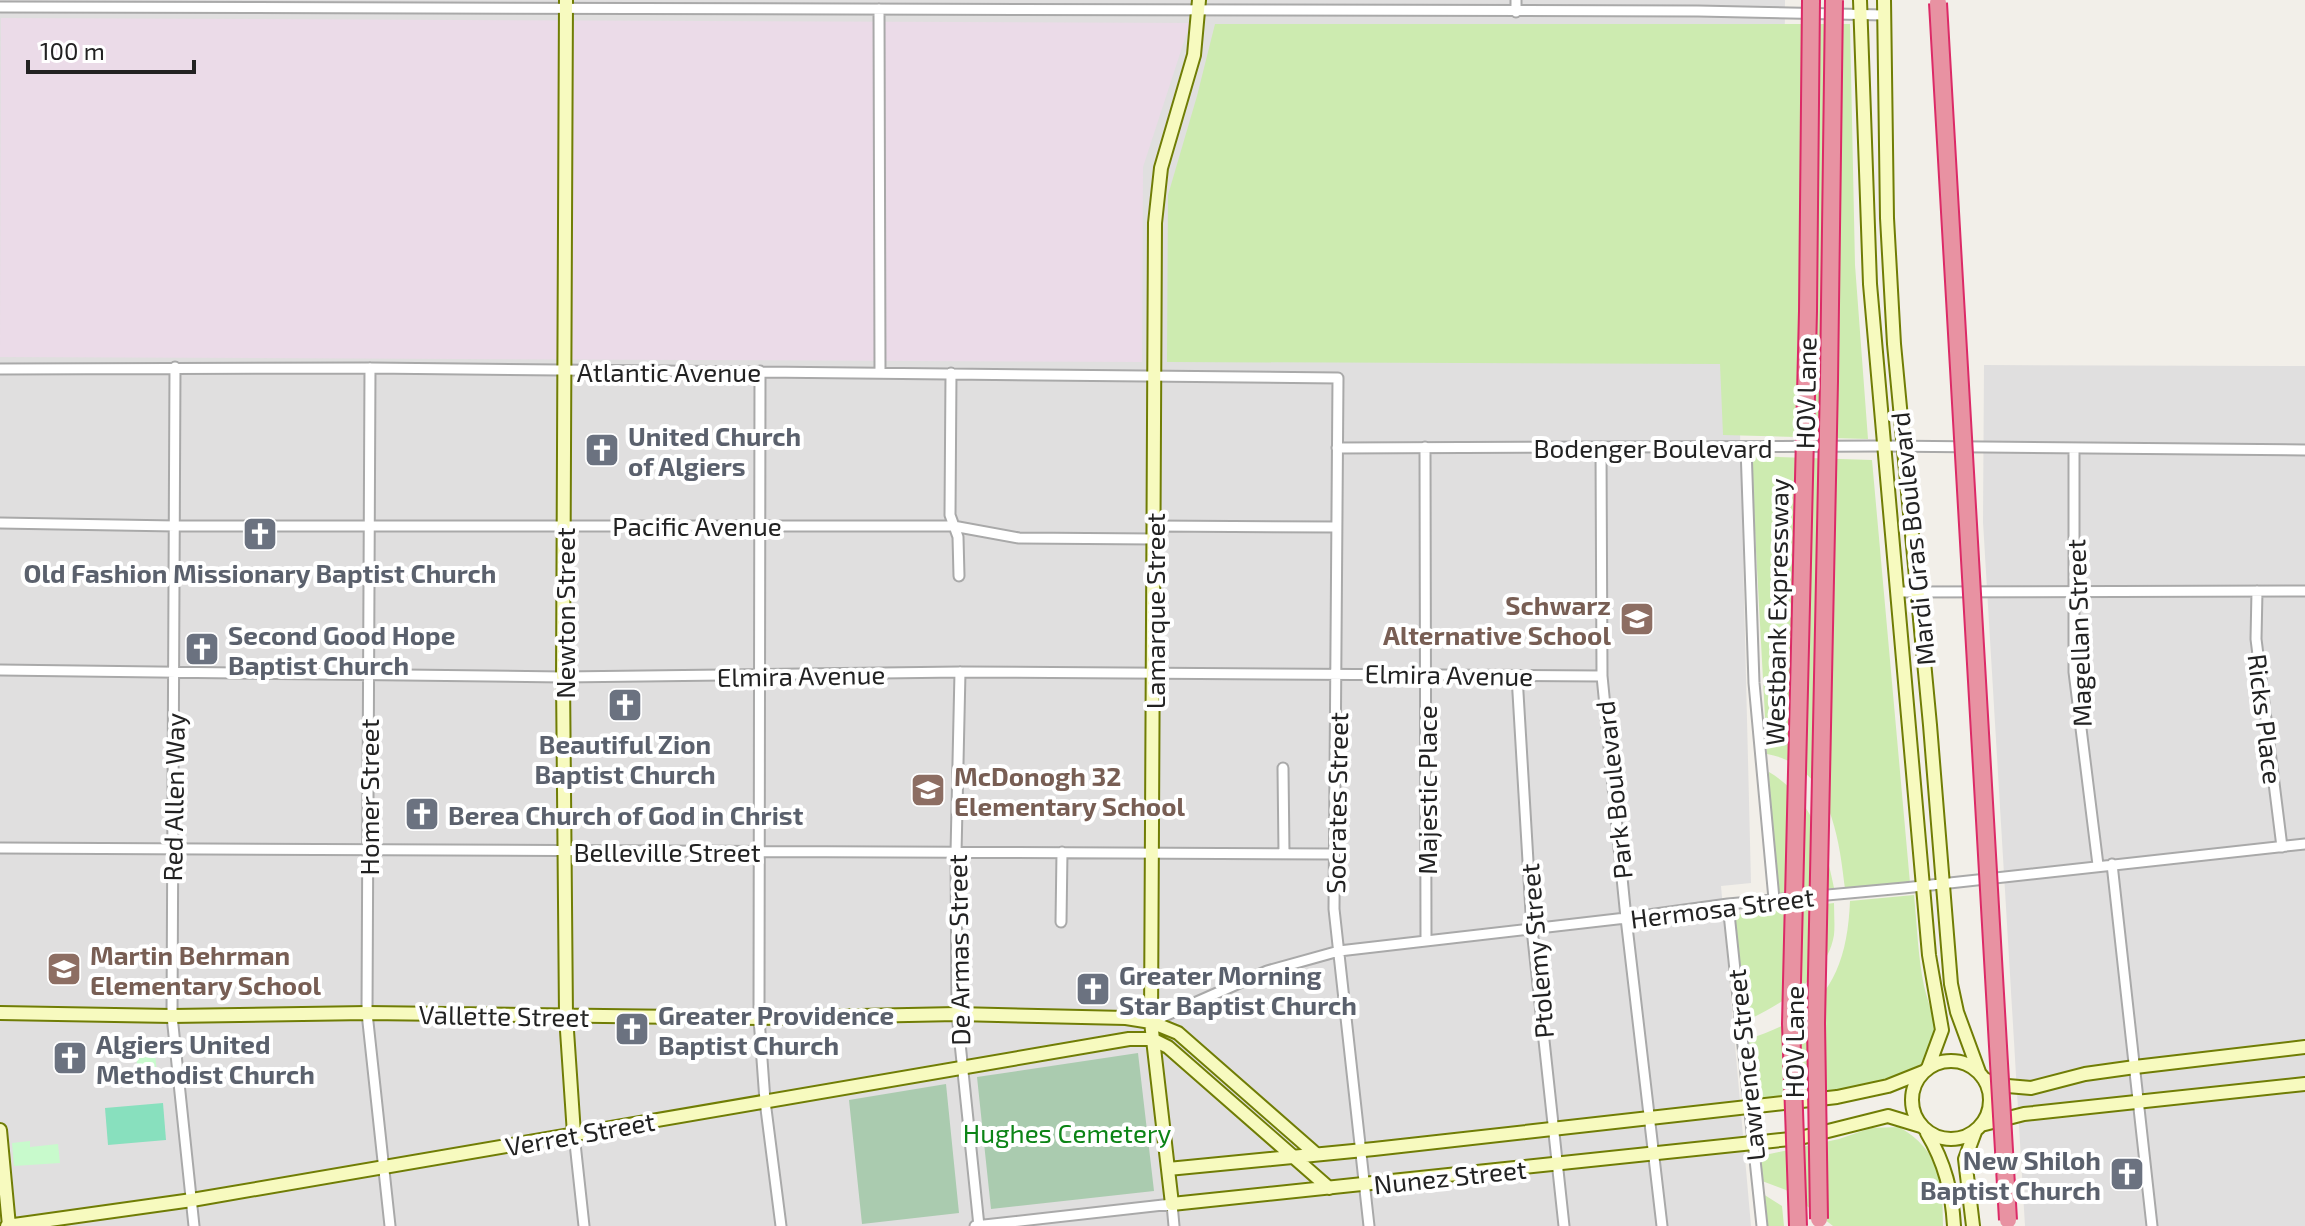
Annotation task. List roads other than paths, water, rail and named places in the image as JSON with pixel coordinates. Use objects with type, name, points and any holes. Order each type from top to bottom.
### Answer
[{"type":"highway","name":"Westbank Expressway","points":[[1798,1226],[1791,1024],[1808,311],[1811,0]]},
{"type":"highway","name":"HOV Lane","points":[[1819,1219],[1816,1023],[1834,0]]},
{"type":"highway","points":[[1938,3],[2008,1220]]},
{"type":"street","points":[[1516,0],[1516,12]]},
{"type":"street","name":"Mardi Gras Boulevard","points":[[1884,0],[1887,218],[1894,344],[1951,984],[1960,1024],[1981,1075]]},
{"type":"street","name":"Newton Street","points":[[566,4],[563,677],[566,1016],[584,1226]]},
{"type":"street","points":[[0,7],[758,4],[879,9],[952,5],[1336,5],[1516,12],[1698,5],[1860,7],[1884,15]]},
{"type":"street","name":"Lamarque Street","points":[[1174,1226],[1151,1022],[1155,223],[1161,168],[1191,66],[1199,6]]},
{"type":"street","name":"Mardi Gras Boulevard","points":[[1860,7],[1865,217],[1929,955],[1942,1030],[1925,1070]]},
{"type":"street","points":[[879,9],[880,372]]},
{"type":"street","name":"Red Allen Way","points":[[175,367],[172,1016],[194,1226]]},
{"type":"street","name":"Atlantic Avenue","points":[[0,369],[370,368],[1338,378]]},
{"type":"street","name":"Homer Street","points":[[370,368],[367,1013],[390,1226]]},
{"type":"street","points":[[760,371],[759,1018],[765,1101],[781,1226]]},
{"type":"street","points":[[951,373],[950,515],[958,537],[959,576]]},
{"type":"street","name":"Socrates Street","points":[[1338,378],[1334,909],[1369,1226]]},
{"type":"street","name":"Bodenger Boulevard","points":[[1337,448],[1903,446],[2305,450]]},
{"type":"street","name":"Majestic Place","points":[[1425,447],[1426,941]]},
{"type":"street","name":"Park Boulevard","points":[[1601,447],[1602,676],[1662,1226]]},
{"type":"street","points":[[1746,447],[1754,683],[1774,899]]},
{"type":"street","name":"Magellan Street","points":[[2074,448],[2074,672],[2098,865]]},
{"type":"street","name":"Pacific Avenue","points":[[0,523],[175,526],[953,526],[1019,538],[1336,527]]},
{"type":"street","name":"Ricks Place","points":[[2257,591],[2256,639],[2282,847]]},
{"type":"street","points":[[1898,592],[2305,591]]},
{"type":"street","name":"Elmira Avenue","points":[[0,670],[563,677],[960,672],[1602,676]]},
{"type":"street","name":"De Armas Street","points":[[960,672],[956,853],[957,1014],[977,1226]]},
{"type":"street","name":"Ptolemy Street","points":[[1517,676],[1532,929],[1564,1226]]},
{"type":"street","points":[[1283,768],[1284,853]]},
{"type":"street","name":"Hermosa Street","points":[[1151,1022],[1267,971],[1339,951],[1728,904],[2305,844]]},
{"type":"street","name":"Belleville Street","points":[[0,848],[1334,854]]},
{"type":"street","points":[[1061,922],[1062,852]]},
{"type":"street","points":[[2112,864],[2152,1226]]},
{"type":"street","name":"Lawrence Street","points":[[1728,904],[1762,1226]]},
{"type":"street","name":"Vallette Street","points":[[0,1013],[172,1016],[367,1013],[759,1018],[957,1014],[1126,1018],[1151,1022]]},
{"type":"street","points":[[1151,1022],[1178,1033],[1316,1154]]},
{"type":"street","name":"Verret Street","points":[[9,1226],[192,1200],[1129,1039],[1152,1039]]},
{"type":"street","points":[[1152,1039],[1168,1047],[1329,1188]]},
{"type":"street","points":[[1954,1226],[1950,1186],[1936,1147],[1914,1115],[1912,1096],[1915,1083],[1925,1070],[1940,1062],[1967,1064],[1996,1085],[2031,1088],[2085,1074],[2305,1047]]},
{"type":"street","name":"Nunez Street","points":[[1168,1169],[1749,1108],[1853,1094],[1888,1086],[1925,1070]]},
{"type":"street","points":[[1973,1226],[1965,1159],[1988,1113],[1990,1098],[1981,1075]]},
{"type":"street","points":[[1923,1128],[1937,1137],[1949,1139],[1963,1137],[1978,1128],[2024,1114],[2305,1084]]},
{"type":"street","name":"Nunez Street","points":[[977,1226],[1809,1137],[1888,1116],[1923,1128]]},
{"type":"street","points":[[0,1130],[9,1226]]},
{"type":"place","name":"United Church of Algiers","points":[[602,450]]},
{"type":"place","name":"Old Fashion Missionary Baptist Church","points":[[260,534]]},
{"type":"place","name":"Schwarz Alternative School","points":[[1637,619]]},
{"type":"place","name":"Second Good Hope Baptist Church","points":[[202,649]]},
{"type":"place","name":"Beautiful Zion Baptist Church","points":[[625,705]]},
{"type":"place","name":"McDonogh 32 Elementary School","points":[[928,790]]},
{"type":"place","name":"Berea Church of God in Christ","points":[[422,814]]},
{"type":"place","name":"Martin Behrman Elementary School","points":[[64,969]]},
{"type":"place","name":"Greater Morning Star Baptist Church","points":[[1093,989]]},
{"type":"place","name":"Greater Providence Baptist Church","points":[[632,1029]]},
{"type":"place","name":"Algiers United Methodist Church","points":[[70,1058]]},
{"type":"place","name":"New Shiloh Baptist Church","points":[[2127,1174]]},
{"type":"park label","name":"Hughes Cemetery","points":[[1067,1132]]}]
